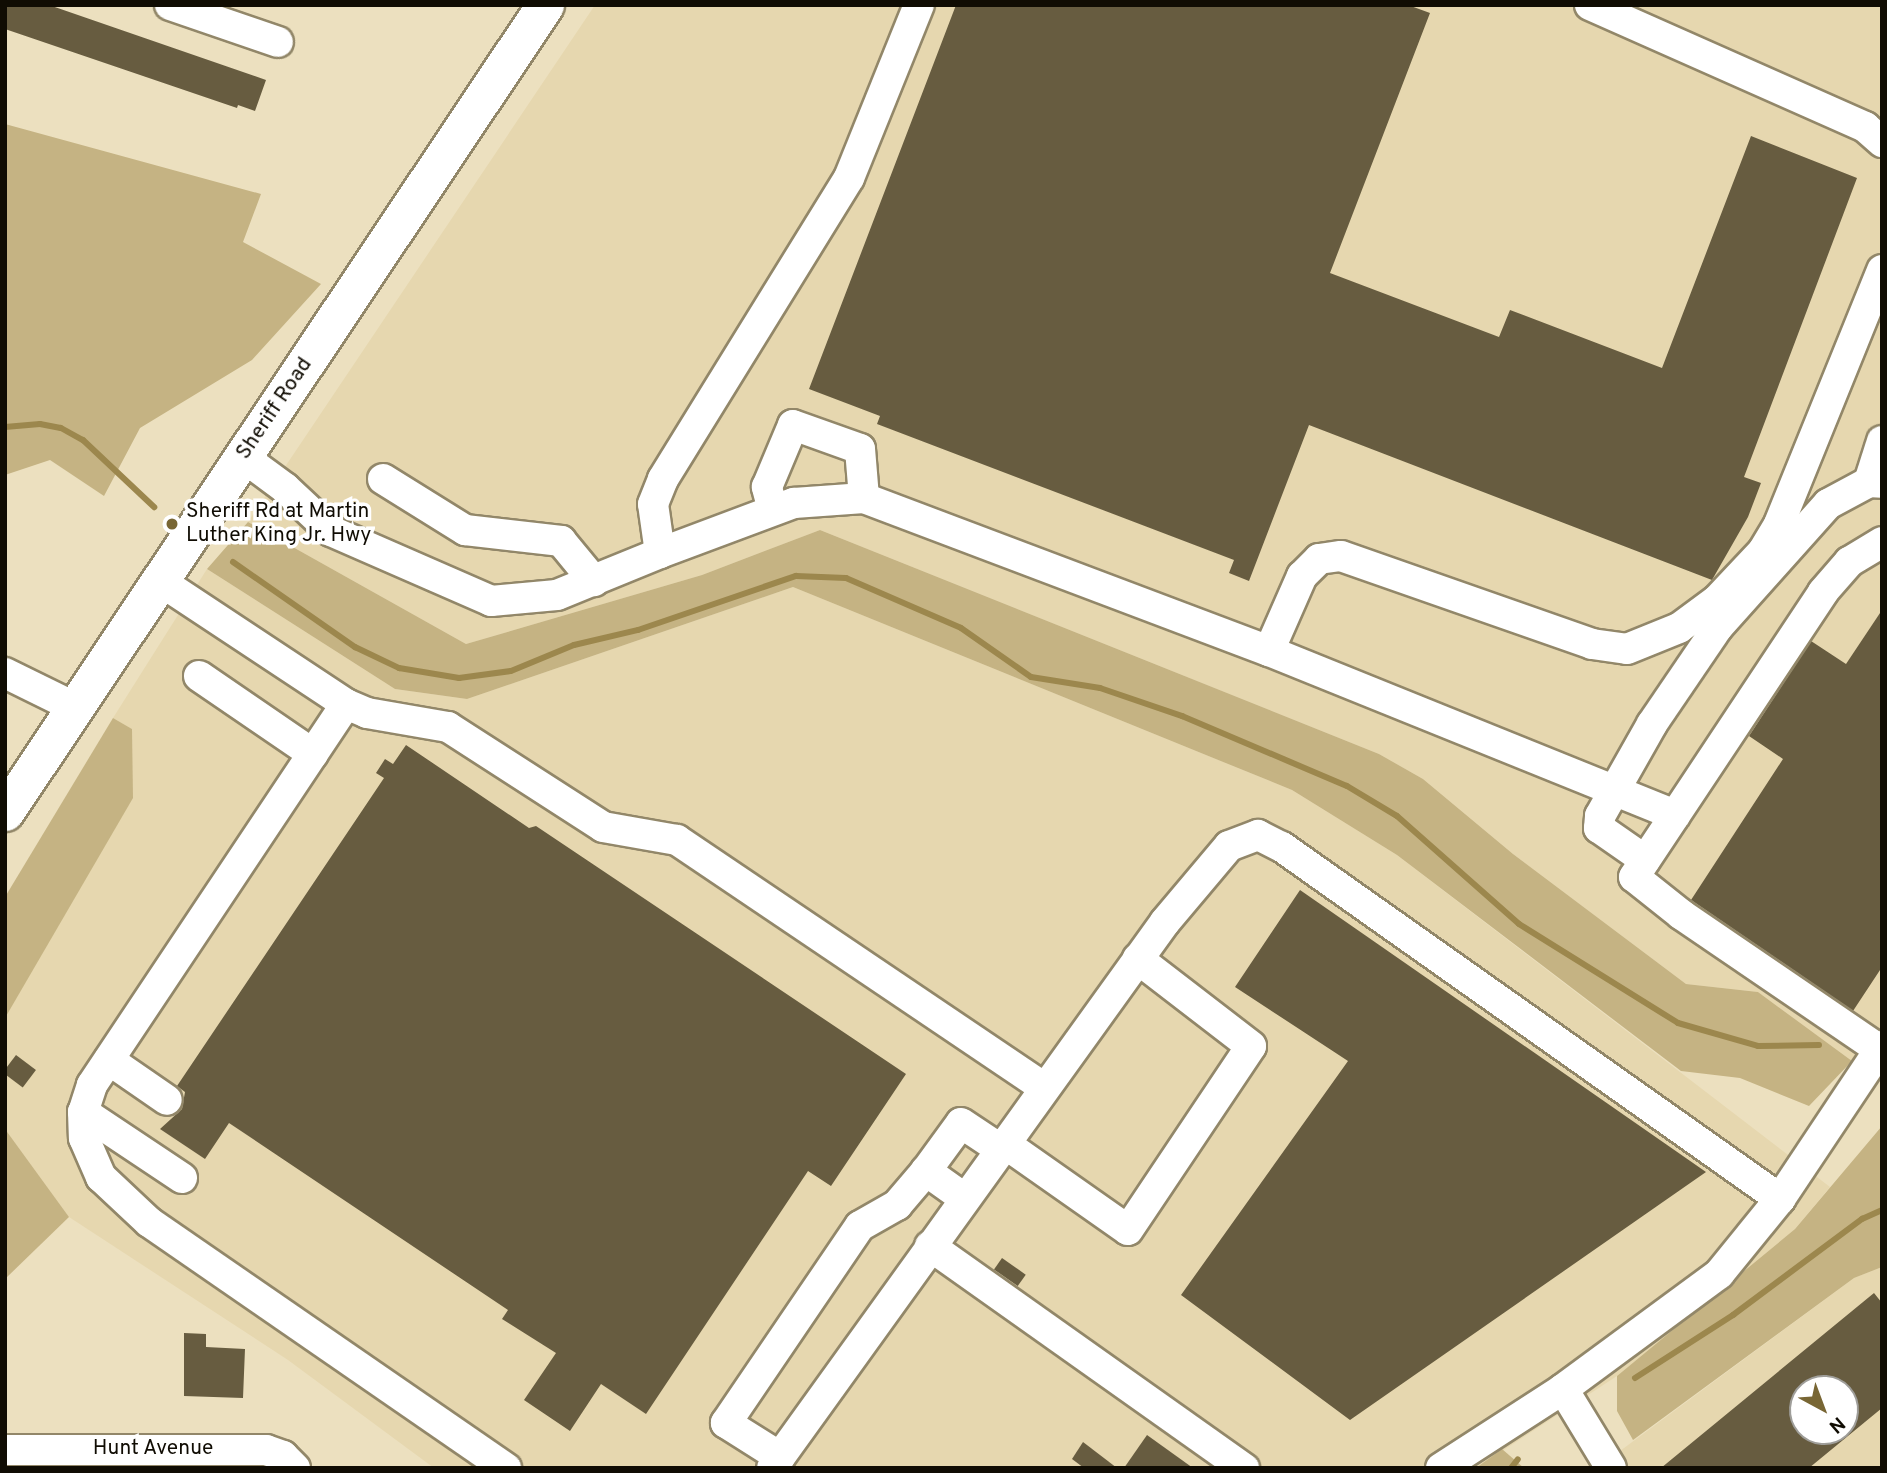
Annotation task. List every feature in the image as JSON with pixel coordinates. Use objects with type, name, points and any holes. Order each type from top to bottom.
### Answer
[{"type":"main road","name":"Sheriff Road","points":[[5,812],[545,5]]},
{"type":"street","points":[[170,5],[278,42]]},
{"type":"street","points":[[660,553],[653,503],[663,479],[849,178],[919,5]]},
{"type":"street","points":[[1590,5],[1866,127],[1882,142]]},
{"type":"street","points":[[1269,651],[1302,576],[1319,559],[1341,556],[1592,644],[1627,649],[1679,628],[1717,600],[1763,551],[1779,524],[1882,270]]},
{"type":"street","points":[[773,510],[767,487],[793,425],[860,449],[864,498]]},
{"type":"street","points":[[1645,860],[1600,828],[1600,816],[1614,788],[1718,627],[1828,504],[1875,482],[1882,441]]},
{"type":"street","points":[[243,457],[331,531],[491,601],[529,600],[594,581],[773,510],[817,499],[864,498],[1269,651],[1614,788],[1675,815]]},
{"type":"street","points":[[383,479],[465,530],[561,541],[594,581]]},
{"type":"street","points":[[1441,1468],[1563,1390],[1703,1289],[1743,1248],[1780,1199],[1881,1048],[1672,908],[1634,877],[1823,592],[1849,562],[1882,542]]},
{"type":"street","points":[[160,581],[346,704],[367,713],[448,727],[603,827],[677,840],[1044,1088]]},
{"type":"street","points":[[5,673],[76,708]]},
{"type":"street","points":[[199,676],[313,754]]},
{"type":"street","points":[[346,704],[92,1085],[83,1112],[84,1138],[96,1169],[149,1222],[506,1468]]},
{"type":"street","points":[[1138,959],[1251,1046],[1128,1230],[1002,1146],[961,1123],[897,1205],[860,1226],[726,1423],[776,1462],[964,1198],[1002,1146],[1138,959],[1229,846],[1258,835],[1282,847],[1780,1199]]},
{"type":"street","points":[[109,1060],[167,1100]]},
{"type":"street","points":[[83,1112],[182,1178]]},
{"type":"street","points":[[926,1171],[964,1198]]},
{"type":"street","points":[[930,1246],[1244,1468]]},
{"type":"street","points":[[1563,1390],[1611,1468]]},
{"type":"street","name":"Hunt Avenue","points":[[5,1450],[266,1450],[283,1456],[295,1468]]},
{"type":"shaded area","points":[[595,5],[1882,5],[1882,1083],[1758,992],[1686,984],[1513,854],[1423,779],[1379,754],[820,530],[702,575],[466,644],[248,522]]},
{"type":"shaded area","points":[[5,124],[261,194],[243,242],[321,284],[252,360],[140,428],[104,496],[50,460],[5,475]]},
{"type":"shaded area","points":[[248,522],[466,644],[702,575],[820,530],[1379,754],[1423,779],[1513,854],[1686,984],[1758,992],[1852,1061],[1809,1106],[1740,1078],[1681,1071],[1397,855],[1292,790],[793,587],[467,699],[395,689],[207,569]]},
{"type":"shaded area","points":[[207,569],[395,689],[467,699],[793,587],[1292,790],[1397,855],[1830,1187],[1795,1229],[1617,1376],[1476,1468],[434,1468],[288,1360],[69,1217],[5,1129],[5,1018],[132,729],[113,718]]},
{"type":"shaded area","points":[[113,718],[132,729],[133,798],[5,1018],[5,897]]},
{"type":"shaded area","points":[[1882,1126],[1882,1267],[1854,1278],[1633,1440],[1617,1411],[1617,1376],[1795,1229]]},
{"type":"shaded area","points":[[5,1129],[69,1217],[5,1279]]},
{"type":"shaded area","points":[[1882,1267],[1882,1468],[1597,1468],[1854,1278]]},
{"type":"shaded area","points":[[1502,1449],[1524,1468],[1476,1468]]},
{"type":"building","points":[[5,5],[49,5],[266,80],[255,111],[238,105],[237,108],[5,29]]},
{"type":"building","points":[[956,5],[1408,5],[1430,13],[1330,273],[1499,337],[1510,310],[1662,368],[1751,136],[1857,178],[1744,477],[1761,483],[1748,517],[1712,580],[1309,425],[1249,581],[1229,573],[1234,560],[877,424],[880,416],[809,389]]},
{"type":"building","points":[[1882,610],[1882,967],[1853,1011],[1691,900],[1783,759],[1749,736],[1811,641],[1846,664]]},
{"type":"building","points":[[406,745],[529,828],[536,826],[906,1074],[831,1186],[808,1171],[646,1414],[601,1384],[570,1431],[524,1400],[556,1353],[502,1319],[508,1310],[229,1123],[205,1159],[160,1129],[182,1109],[185,1092],[177,1086],[384,778],[376,773],[385,759],[393,764]]},
{"type":"building","points":[[1300,890],[1706,1172],[1350,1420],[1181,1295],[1348,1061],[1235,987]]},
{"type":"building","points":[[16,1055],[36,1070],[23,1088],[5,1074],[5,1070]]},
{"type":"building","points":[[1002,1258],[1026,1275],[1018,1286],[994,1269]]},
{"type":"building","points":[[1874,1293],[1882,1303],[1882,1408],[1859,1427],[1859,1375],[1789,1375],[1789,1445],[1837,1445],[1809,1468],[1661,1468]]},
{"type":"building","points":[[184,1333],[206,1334],[206,1347],[245,1349],[243,1398],[184,1396]]},
{"type":"building","points":[[1147,1435],[1193,1468],[1124,1468]]},
{"type":"building","points":[[1083,1442],[1117,1468],[1084,1468],[1072,1459]]},
{"type":"waterway","points":[[5,427],[40,424],[61,428],[83,440],[154,507]]},
{"type":"waterway","points":[[233,562],[355,647],[399,668],[459,678],[511,671],[574,645],[638,630],[796,576],[846,578],[961,628],[1031,677],[1100,688],[1182,716],[1347,786],[1397,816],[1519,924],[1678,1023],[1758,1046],[1819,1045]]},
{"type":"waterway","points":[[1635,1378],[1733,1315],[1862,1219],[1882,1210]]},
{"type":"waterway","points":[[1511,1468],[1518,1459]]},
{"type":"place","name":"Sheriff Rd at Martin Luther King Jr. Hwy","points":[[172,524]]}]
